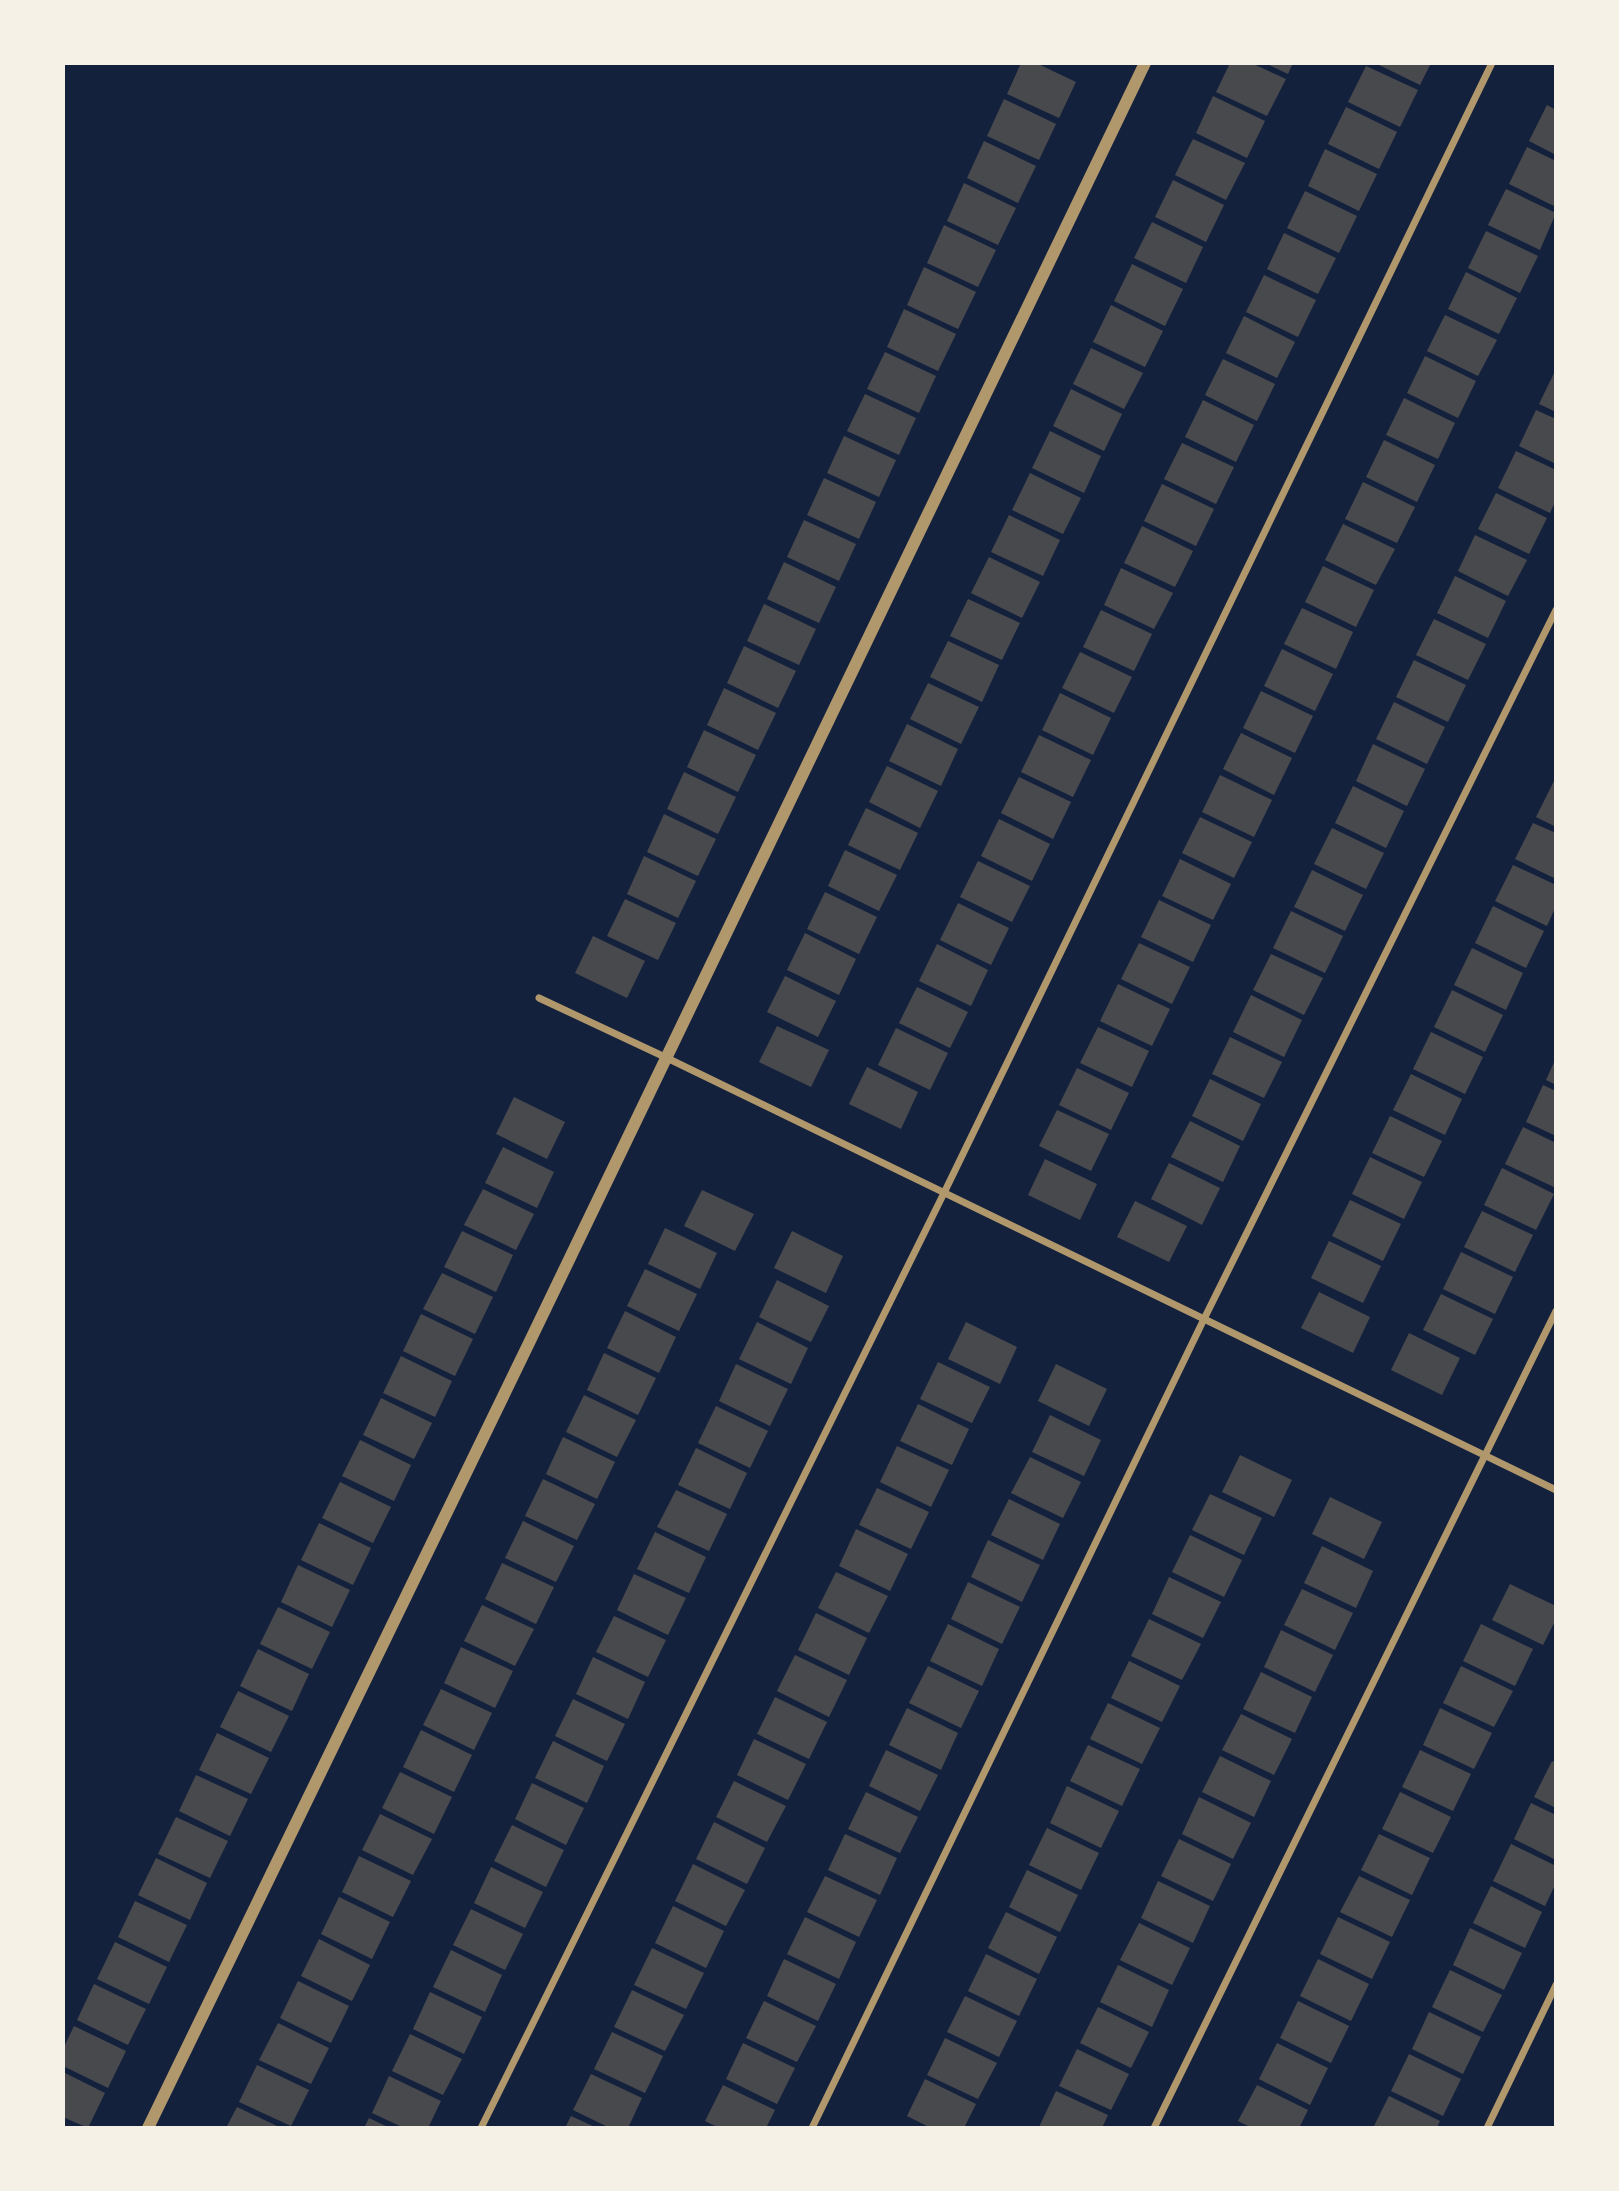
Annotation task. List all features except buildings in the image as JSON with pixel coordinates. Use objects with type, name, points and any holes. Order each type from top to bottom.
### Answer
[{"type":"street","points":[[148,2128],[667,1058],[1145,63]]},
{"type":"street","points":[[481,2128],[944,1193],[1492,63]]},
{"type":"street","points":[[812,2128],[1204,1319],[1556,610]]},
{"type":"street","points":[[539,998],[1556,1490]]},
{"type":"street","points":[[1154,2128],[1556,1311]]},
{"type":"street","points":[[1487,2128],[1556,1985]]}]
